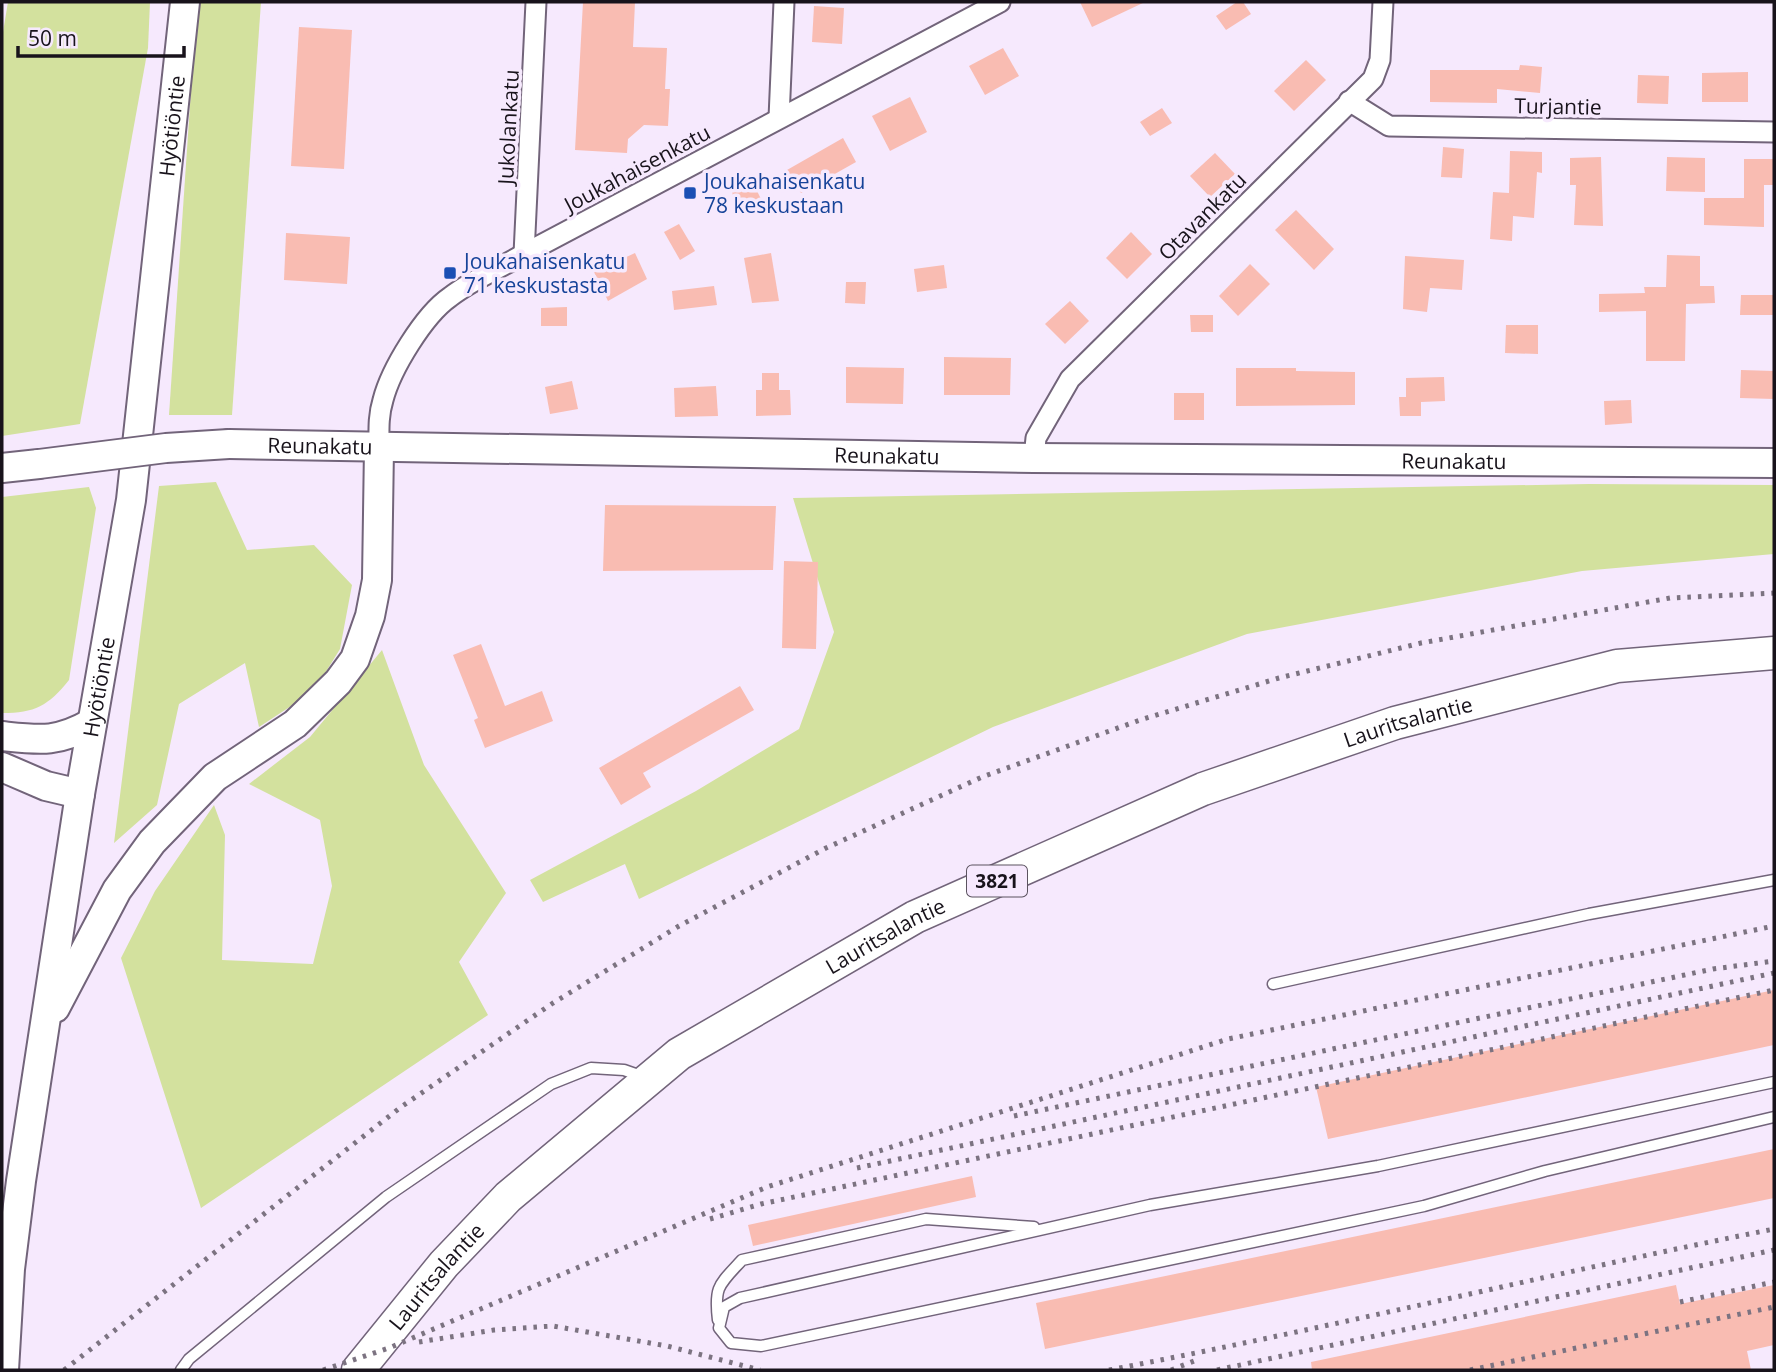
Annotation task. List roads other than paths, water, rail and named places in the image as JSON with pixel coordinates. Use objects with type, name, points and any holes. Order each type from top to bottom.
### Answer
[{"type":"main road","name":"Hyötiöntie","points":[[4,1370],[10,1269],[43,1032],[79,794],[131,500],[185,2]]},
{"type":"main road","name":"Reunakatu","points":[[2,468],[166,448],[229,444],[1034,458],[1774,463]]},
{"type":"main road","points":[[43,1032],[117,890],[152,842],[215,777],[295,724],[338,682],[355,659],[370,616],[377,580],[379,448]]},
{"type":"main road","name":"Lauritsalantie","points":[[358,1370],[444,1264],[508,1197],[648,1078],[679,1054],[915,917],[1203,789],[1395,723],[1617,666],[1774,653]]},
{"type":"main road","points":[[2,736],[43,741],[72,734],[92,723]]},
{"type":"main road","points":[[2,767],[46,786],[79,794]]},
{"type":"street","name":"Jukolankatu","points":[[524,254],[536,2]]},
{"type":"street","points":[[779,118],[784,2]]},
{"type":"street","name":"Joukahaisenkatu","points":[[379,448],[378,424],[382,401],[390,380],[417,332],[448,298],[524,254],[1000,2]]},
{"type":"street","name":"Otavankatu","points":[[1034,458],[1036,438],[1070,379],[1373,79],[1380,60],[1383,2]]},
{"type":"street","name":"Turjantie","points":[[1349,101],[1389,126],[1774,132]]},
{"type":"lane","points":[[1273,984],[1588,914],[1774,880]]},
{"type":"lane","points":[[181,1370],[189,1359],[386,1197],[551,1084],[591,1068],[624,1070],[648,1078]]},
{"type":"lane","points":[[719,1328],[724,1307],[740,1298],[1150,1205],[1378,1166],[1774,1082]]},
{"type":"lane","points":[[1052,1227],[1001,1226],[962,1220],[926,1219],[742,1260],[724,1279],[715,1295],[719,1328],[731,1343],[761,1346],[1424,1206],[1545,1171],[1774,1117]]},
{"type":"railway","points":[[64,1370],[401,1107],[553,1003],[679,926],[826,848],[982,777],[1140,720],[1279,678],[1421,643],[1670,598],[1774,593]]},
{"type":"railway","points":[[323,1370],[389,1348],[767,1187],[1228,1039],[1774,926]]},
{"type":"railway","points":[[1014,1116],[1713,969],[1774,961]]},
{"type":"railway","points":[[857,1168],[1774,973]]},
{"type":"railway","points":[[710,1219],[761,1204],[1774,990]]},
{"type":"railway","points":[[1109,1370],[1774,1229]]},
{"type":"railway","points":[[1217,1370],[1774,1250]]},
{"type":"railway","points":[[1680,1302],[1774,1282]]},
{"type":"railway","points":[[1470,1370],[1774,1307]]},
{"type":"railway","points":[[419,1342],[494,1330],[553,1326],[667,1346],[760,1370]]},
{"type":"railway","points":[[1171,1370],[1194,1361]]},
{"type":"place","name":"Joukahaisenkatu 78 keskustaan","points":[[690,193]]},
{"type":"place","name":"Joukahaisenkatu 71 keskustasta","points":[[450,273]]}]
